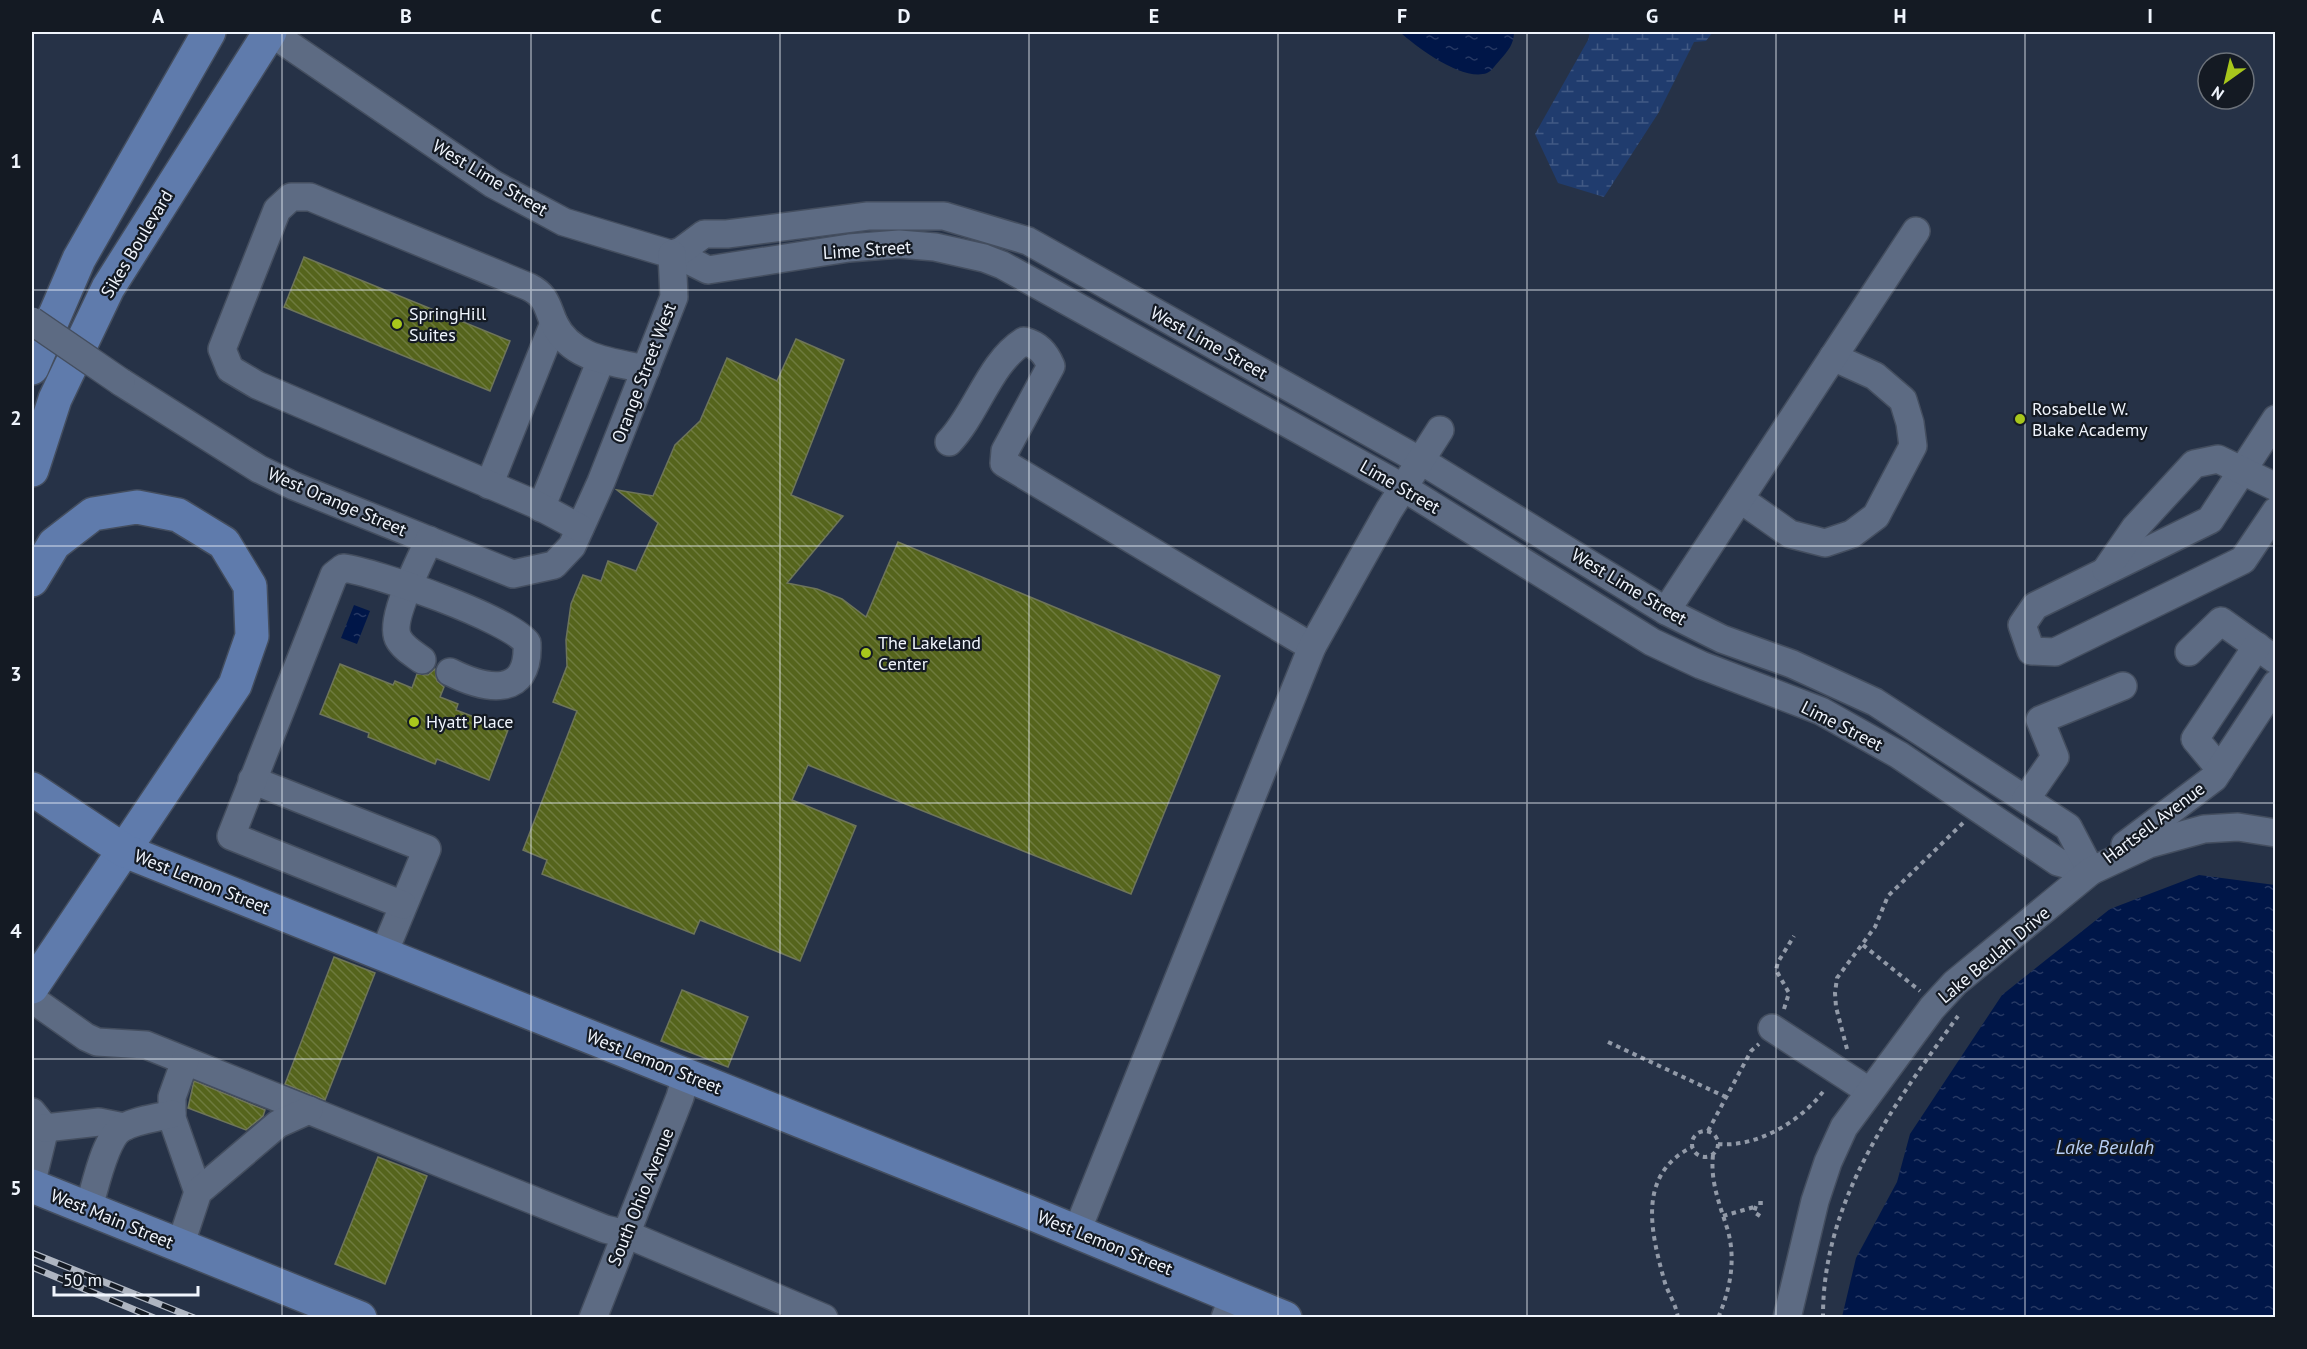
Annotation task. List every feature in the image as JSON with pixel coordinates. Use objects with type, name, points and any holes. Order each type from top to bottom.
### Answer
[{"type":"main road","points":[[32,368],[79,259],[209,32]]},
{"type":"main road","name":"Sikes Boulevard","points":[[32,470],[55,399],[108,288],[270,32]]},
{"type":"main road","points":[[32,580],[54,544],[93,514],[137,507],[178,515],[224,543],[250,586],[252,636],[236,685],[32,987]]},
{"type":"main road","name":"West Lemon Street","points":[[32,789],[125,850],[1077,1231],[1229,1307],[1285,1317]]},
{"type":"main road","name":"West Main Street","points":[[32,1186],[360,1317]]},
{"type":"street","name":"West Lime Street","points":[[270,32],[493,184],[564,222],[672,254],[681,251],[704,234],[727,234],[868,216],[944,216],[999,231],[1028,242],[1420,462],[1666,611],[1722,639],[1792,664],[1875,702],[2068,827],[2091,872]]},
{"type":"street","points":[[580,528],[489,485],[256,385],[230,369],[222,349],[277,210],[291,197],[310,197],[529,287],[547,300],[554,323],[573,346],[601,360],[646,369]]},
{"type":"street","points":[[1666,611],[1916,231]]},
{"type":"street","name":"Lime Street","points":[[672,254],[708,270],[849,248],[899,244],[935,247],[984,258],[1093,314],[1404,488],[1652,642],[1701,665],[1821,711],[1899,755],[2058,862],[2091,872]]},
{"type":"street","name":"Orange Street West","points":[[612,456],[674,297],[672,254]]},
{"type":"street","name":"West Orange Street","points":[[32,321],[121,382],[259,469],[513,574],[554,565],[572,546],[612,456]]},
{"type":"street","points":[[489,485],[554,323]]},
{"type":"street","points":[[949,442],[963,427],[1009,350],[1024,341],[1036,345],[1046,355],[1051,366],[1005,451],[1004,463],[1312,647]]},
{"type":"street","points":[[1740,499],[1790,534],[1826,543],[1852,534],[1875,516],[1913,446],[1910,423],[1903,400],[1875,376],[1833,357]]},
{"type":"street","points":[[541,508],[601,360]]},
{"type":"street","points":[[2276,419],[2267,449],[2242,469],[2210,520],[2035,606],[2022,625],[2031,651],[2055,652],[2243,560],[2276,511]]},
{"type":"street","points":[[1077,1231],[1312,647],[1389,510],[1440,430]]},
{"type":"street","points":[[2105,572],[2135,528],[2194,464],[2218,459],[2276,487]]},
{"type":"street","points":[[422,660],[404,647],[395,628],[429,540]]},
{"type":"street","points":[[403,905],[231,836],[334,575],[344,568],[359,570],[502,624],[521,634],[527,643],[525,666],[516,678],[505,686],[488,687],[474,684],[450,672]]},
{"type":"street","points":[[2189,652],[2221,621],[2266,653],[2195,739],[2220,769]]},
{"type":"street","name":"Hartsell Avenue","points":[[2091,872],[2214,778],[2276,684]]},
{"type":"street","points":[[2026,799],[2055,757],[2040,720],[2123,686]]},
{"type":"street","points":[[252,780],[427,849],[383,955]]},
{"type":"street","name":"Lake Beulah Drive","points":[[1787,1317],[1797,1268],[1828,1162],[1844,1127],[1932,1008],[1955,982],[2091,872],[2149,844],[2204,829],[2238,827],[2276,833]]},
{"type":"street","points":[[32,999],[97,1042],[146,1045],[605,1229],[626,1234],[824,1317]]},
{"type":"street","points":[[1772,1028],[1869,1091]]},
{"type":"street","points":[[185,1061],[172,1097],[172,1114],[198,1192]]},
{"type":"street","name":"South Ohio Avenue","points":[[593,1317],[680,1097],[686,1075]]},
{"type":"street","points":[[180,1246],[198,1192],[278,1124],[309,1110]]},
{"type":"street","points":[[32,1181],[38,1120],[99,1122],[124,1127],[172,1114]]},
{"type":"street","points":[[88,1209],[108,1145],[124,1127]]},
{"type":"path","points":[[1718,1144],[1746,1143],[1796,1117],[1820,1096],[1837,1071],[1847,1050],[1836,1007],[1837,978],[1875,927],[1888,896],[1964,821]]},
{"type":"path","points":[[1862,945],[1923,993]]},
{"type":"path","points":[[1823,1317],[1827,1262],[1844,1199],[1872,1143],[1963,1008]]},
{"type":"path","points":[[1608,1042],[1728,1098]]},
{"type":"path","points":[[1678,1317],[1676,1305],[1666,1286],[1660,1262],[1653,1226],[1652,1196],[1656,1180],[1664,1167],[1692,1148],[1694,1136],[1705,1130],[1716,1135],[1718,1144],[1713,1155],[1711,1172],[1729,1234],[1732,1268],[1729,1293],[1718,1317]]},
{"type":"path","points":[[1692,1148],[1700,1156],[1706,1158],[1713,1155]]},
{"type":"path","points":[[1723,1216],[1754,1207],[1756,1203],[1764,1203]]},
{"type":"path","points":[[1754,1207],[1754,1212],[1760,1216]]},
{"type":"green space","points":[[1590,32],[1713,32],[1706,41],[1694,42],[1659,112],[1604,197],[1558,183],[1535,134],[1588,40]]},
{"type":"water","points":[[1400,32],[1514,32],[1506,54],[1491,71],[1477,74],[1453,68],[1440,61]]},
{"type":"water","points":[[354,605],[370,611],[357,644],[341,638]]},
{"type":"water","name":"Lake Beulah","points":[[2199,875],[2275,885],[2275,1317],[1842,1317],[1856,1258],[1897,1182],[1910,1134],[2002,995],[2110,909]]},
{"type":"building","name":"SpringHill Suites","points":[[304,257],[510,341],[490,391],[284,307]]},
{"type":"building","name":"The Lakeland Center","points":[[796,339],[844,360],[791,495],[843,516],[787,583],[817,589],[842,599],[866,617],[898,542],[1220,676],[1131,894],[808,765],[792,800],[856,826],[800,961],[700,920],[694,934],[542,874],[547,860],[523,850],[577,711],[553,702],[567,666],[566,640],[571,604],[583,575],[601,581],[608,561],[636,571],[658,523],[617,490],[653,496],[675,445],[700,421],[727,358],[777,381]]},
{"type":"building","name":"Hyatt Place","points":[[340,664],[393,685],[395,681],[412,688],[417,674],[428,675],[435,669],[437,681],[444,687],[440,697],[458,704],[456,710],[508,730],[489,780],[437,759],[435,764],[368,737],[369,733],[320,714]]},
{"type":"building","points":[[334,957],[375,973],[325,1100],[285,1084]]},
{"type":"building","points":[[682,990],[748,1017],[728,1067],[661,1041]]},
{"type":"building","points":[[194,1081],[265,1110],[263,1116],[246,1130],[188,1108]]},
{"type":"building","points":[[378,1157],[427,1176],[385,1284],[335,1264]]},
{"type":"railway","points":[[32,1253],[194,1318]]},
{"type":"railway","points":[[32,1267],[154,1318]]},
{"type":"place","name":"SpringHill Suites","points":[[397,324]]},
{"type":"place","name":"Rosabelle W. Blake Academy","points":[[2020,419]]},
{"type":"place","name":"The Lakeland Center","points":[[866,653]]},
{"type":"place","name":"Hyatt Place","points":[[414,722]]}]
